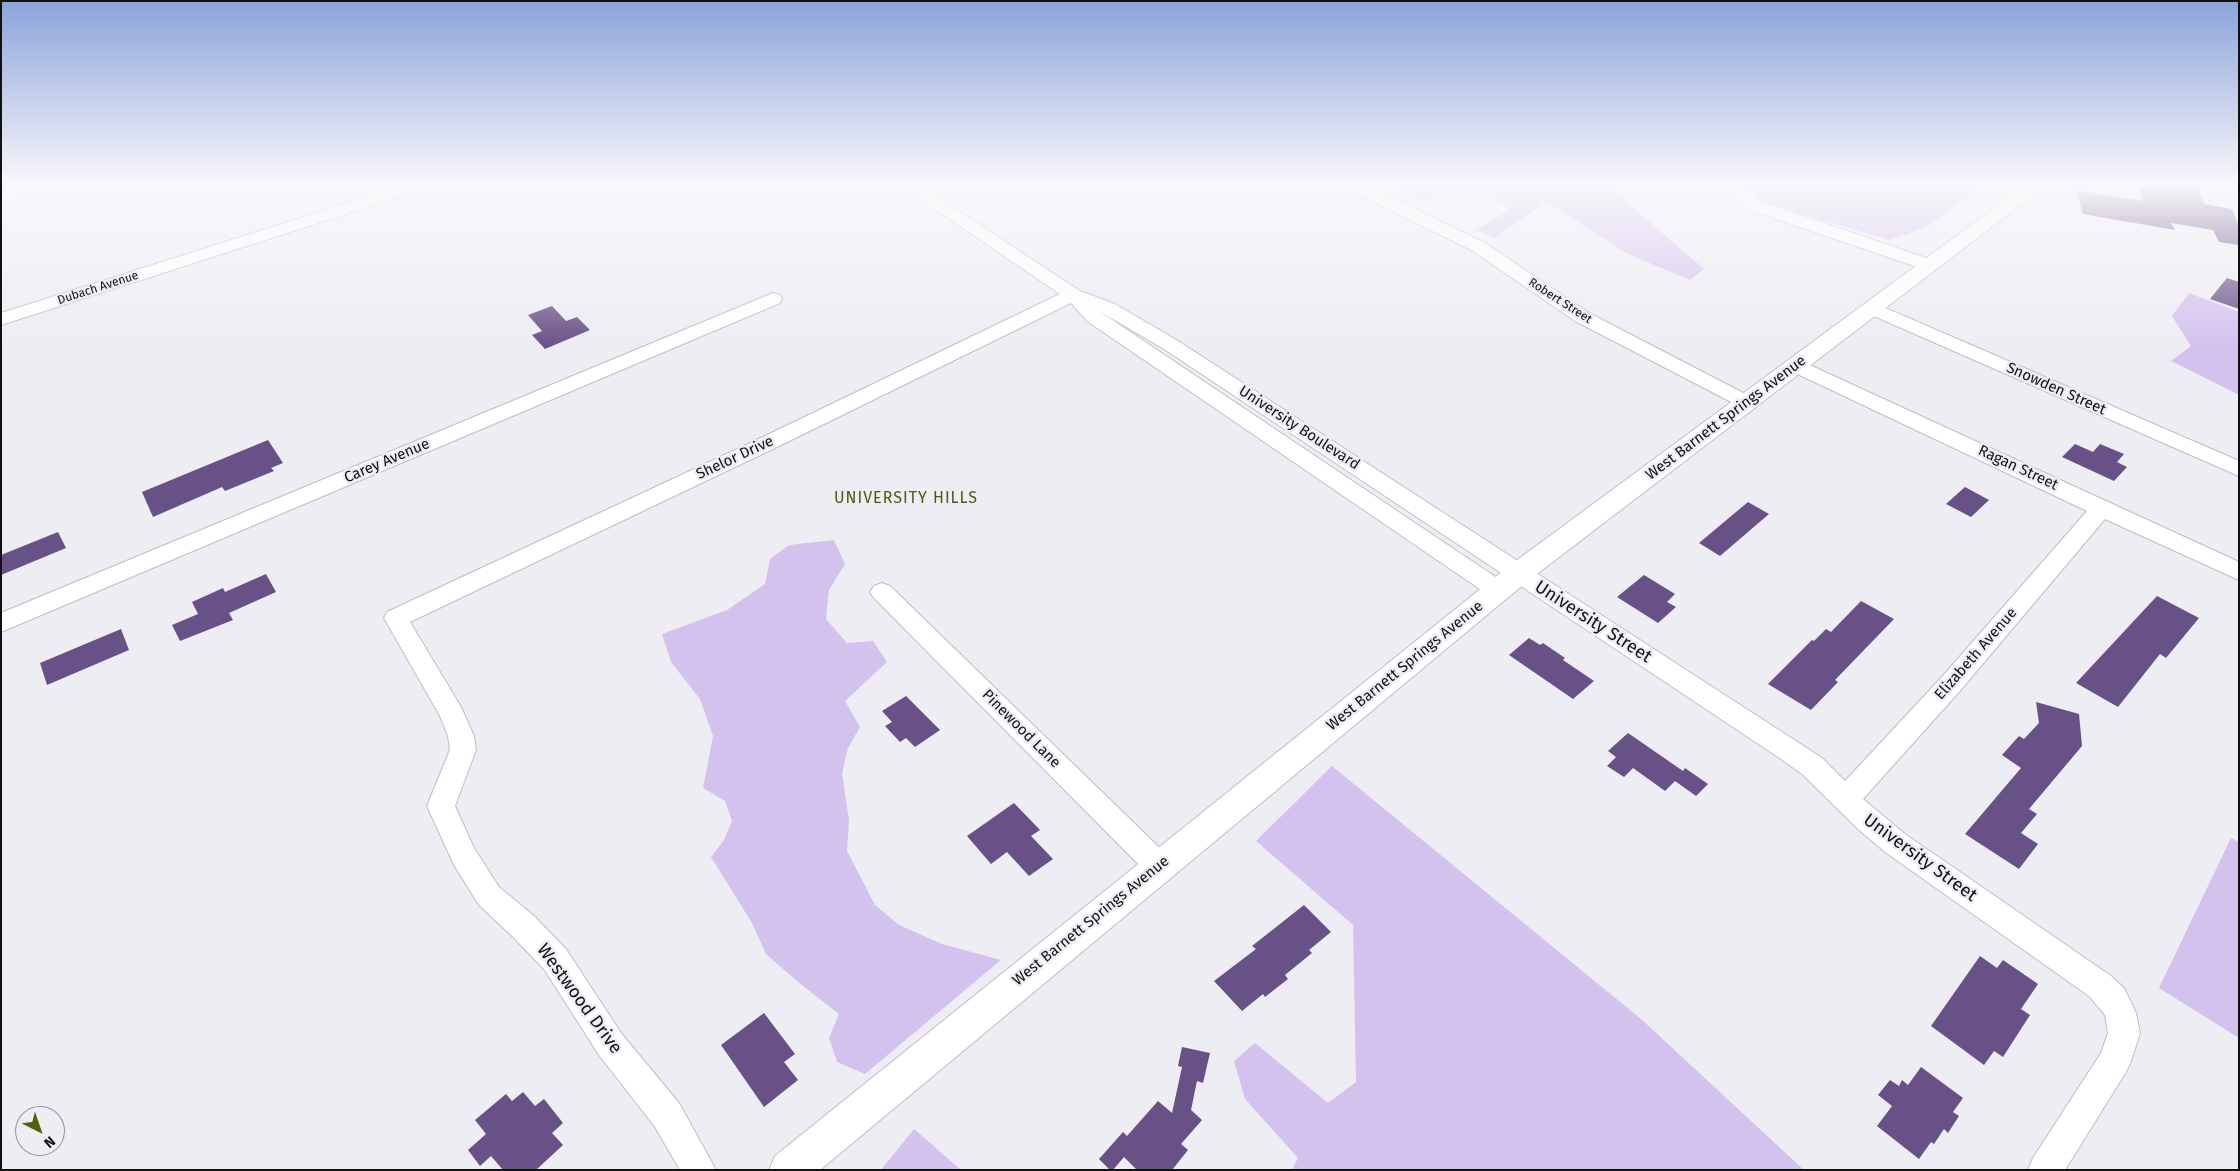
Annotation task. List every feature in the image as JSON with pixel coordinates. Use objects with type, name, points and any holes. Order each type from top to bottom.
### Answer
[{"type":"street","name":"Dubach Avenue","points":[[1,319],[253,239]]},
{"type":"street","name":"University Boulevard","points":[[988,239],[1073,295],[1094,316],[1129,342],[1509,582]]},
{"type":"street","name":"Robert Street","points":[[1464,239],[1479,246],[1582,317],[1746,402]]},
{"type":"street","points":[[1852,239],[1929,265]]},
{"type":"street","name":"West Barnett Springs Avenue","points":[[789,1170],[1509,582],[1746,402],[1874,309],[1965,239]]},
{"type":"street","name":"Shelor Drive","points":[[396,618],[770,442],[1073,295]]},
{"type":"street","name":"Carey Avenue","points":[[1,623],[773,299]]},
{"type":"street","name":"Snowden Street","points":[[1874,309],[2239,469]]},
{"type":"street","name":"Ragan Street","points":[[1796,366],[2103,507],[2239,572]]},
{"type":"street","name":"Elizabeth Avenue","points":[[1846,799],[1950,685],[2103,507]]},
{"type":"street","name":"University Street","points":[[1509,582],[1812,766],[1868,822],[1895,843],[2100,986],[2113,999],[2120,1012],[2124,1033],[2115,1061],[2045,1170]]},
{"type":"street","name":"Pinewood Lane","points":[[882,592],[1159,866]]},
{"type":"street","name":"Westwood Drive","points":[[396,618],[452,714],[461,736],[463,750],[441,806],[464,856],[489,896],[523,926],[555,959],[610,1044],[667,1116],[699,1170]]},
{"type":"shaded area","points":[[1604,239],[1669,239],[1704,269],[1690,280],[1626,253]]},
{"type":"shaded area","points":[[2189,293],[2239,312],[2239,395],[2171,361],[2191,346],[2172,316]]},
{"type":"shaded area","points":[[834,540],[845,564],[829,590],[826,619],[847,643],[873,641],[887,662],[845,701],[860,727],[848,748],[842,773],[849,820],[847,851],[875,905],[899,925],[942,944],[1001,960],[865,1074],[837,1062],[829,1038],[839,1014],[766,954],[752,923],[711,857],[724,840],[732,821],[725,801],[703,788],[713,736],[700,699],[671,662],[662,634],[727,610],[765,584],[770,559],[789,545]]},
{"type":"shaded area","points":[[1332,766],[1641,1019],[1804,1170],[1292,1170],[1298,1158],[1245,1099],[1234,1061],[1255,1043],[1328,1103],[1356,1082],[1353,925],[1256,841]]},
{"type":"shaded area","points":[[2231,838],[2239,842],[2239,1038],[2159,988]]},
{"type":"shaded area","points":[[914,1129],[961,1170],[881,1170]]},
{"type":"building","points":[[2217,239],[2239,239],[2239,245],[2219,242]]},
{"type":"building","points":[[2227,278],[2239,282],[2239,309],[2210,299]]},
{"type":"building","points":[[552,306],[566,321],[577,317],[590,330],[545,349],[532,335],[542,331],[528,315]]},
{"type":"building","points":[[268,440],[283,463],[271,468],[274,471],[225,491],[222,487],[153,517],[142,492]]},
{"type":"building","points":[[2075,444],[2093,452],[2100,444],[2124,454],[2117,462],[2127,467],[2114,481],[2062,457]]},
{"type":"building","points":[[1965,487],[1989,500],[1971,517],[1946,504]]},
{"type":"building","points":[[1748,502],[1769,514],[1720,556],[1699,543]]},
{"type":"building","points":[[58,532],[66,548],[1,575],[1,555]]},
{"type":"building","points":[[266,574],[276,592],[229,613],[233,620],[180,641],[172,625],[198,614],[192,602],[223,588],[225,592]]},
{"type":"building","points":[[1644,575],[1675,594],[1667,602],[1676,607],[1658,623],[1617,597]]},
{"type":"building","points":[[2157,596],[2199,618],[2166,658],[2160,654],[2118,707],[2076,683]]},
{"type":"building","points":[[1861,601],[1894,619],[1835,680],[1838,682],[1811,710],[1768,684],[1812,640],[1814,641],[1826,629],[1831,632]]},
{"type":"building","points":[[121,629],[129,650],[47,685],[40,663]]},
{"type":"building","points":[[1529,638],[1540,645],[1543,643],[1565,658],[1563,660],[1594,681],[1573,699],[1509,655]]},
{"type":"building","points":[[906,696],[940,730],[915,747],[906,738],[900,742],[885,726],[892,722],[882,711]]},
{"type":"building","points":[[2036,702],[2079,714],[2082,746],[2029,809],[2037,814],[2021,833],[2038,844],[2019,869],[1965,834],[2021,768],[2002,755],[2019,736],[2024,739],[2039,723]]},
{"type":"building","points":[[1628,733],[1683,771],[1685,768],[1708,784],[1696,796],[1675,781],[1665,791],[1633,768],[1624,777],[1607,766],[1616,757],[1608,751]]},
{"type":"building","points":[[1014,803],[1040,830],[1031,836],[1053,859],[1029,876],[1007,852],[991,864],[967,836]]},
{"type":"building","points":[[1304,905],[1331,932],[1309,950],[1312,953],[1285,975],[1288,979],[1265,997],[1263,994],[1242,1011],[1214,981],[1256,949],[1252,946]]},
{"type":"building","points":[[1980,956],[1997,968],[2003,960],[2038,984],[2021,1009],[2030,1015],[2003,1057],[1994,1051],[1984,1065],[1931,1026]]},
{"type":"building","points":[[764,1013],[795,1054],[784,1062],[798,1080],[764,1107],[721,1045]]},
{"type":"building","points":[[1182,1047],[1210,1053],[1203,1083],[1197,1081],[1191,1110],[1202,1120],[1181,1144],[1188,1150],[1172,1170],[1137,1170],[1124,1157],[1113,1170],[1110,1170],[1099,1159],[1123,1132],[1127,1136],[1158,1101],[1172,1113],[1182,1067],[1178,1066]]},
{"type":"building","points":[[1921,1067],[1963,1098],[1953,1112],[1959,1116],[1948,1133],[1944,1129],[1934,1144],[1931,1142],[1919,1159],[1877,1126],[1892,1106],[1878,1095],[1890,1080],[1899,1086],[1902,1080],[1908,1085]]},
{"type":"building","points":[[523,1092],[535,1106],[544,1099],[563,1123],[552,1133],[563,1145],[536,1170],[503,1170],[491,1156],[480,1166],[468,1150],[486,1134],[475,1120],[506,1094],[512,1101]]},
{"type":"district","name":"UNIVERSITY HILLS","points":[[906,499]]}]
